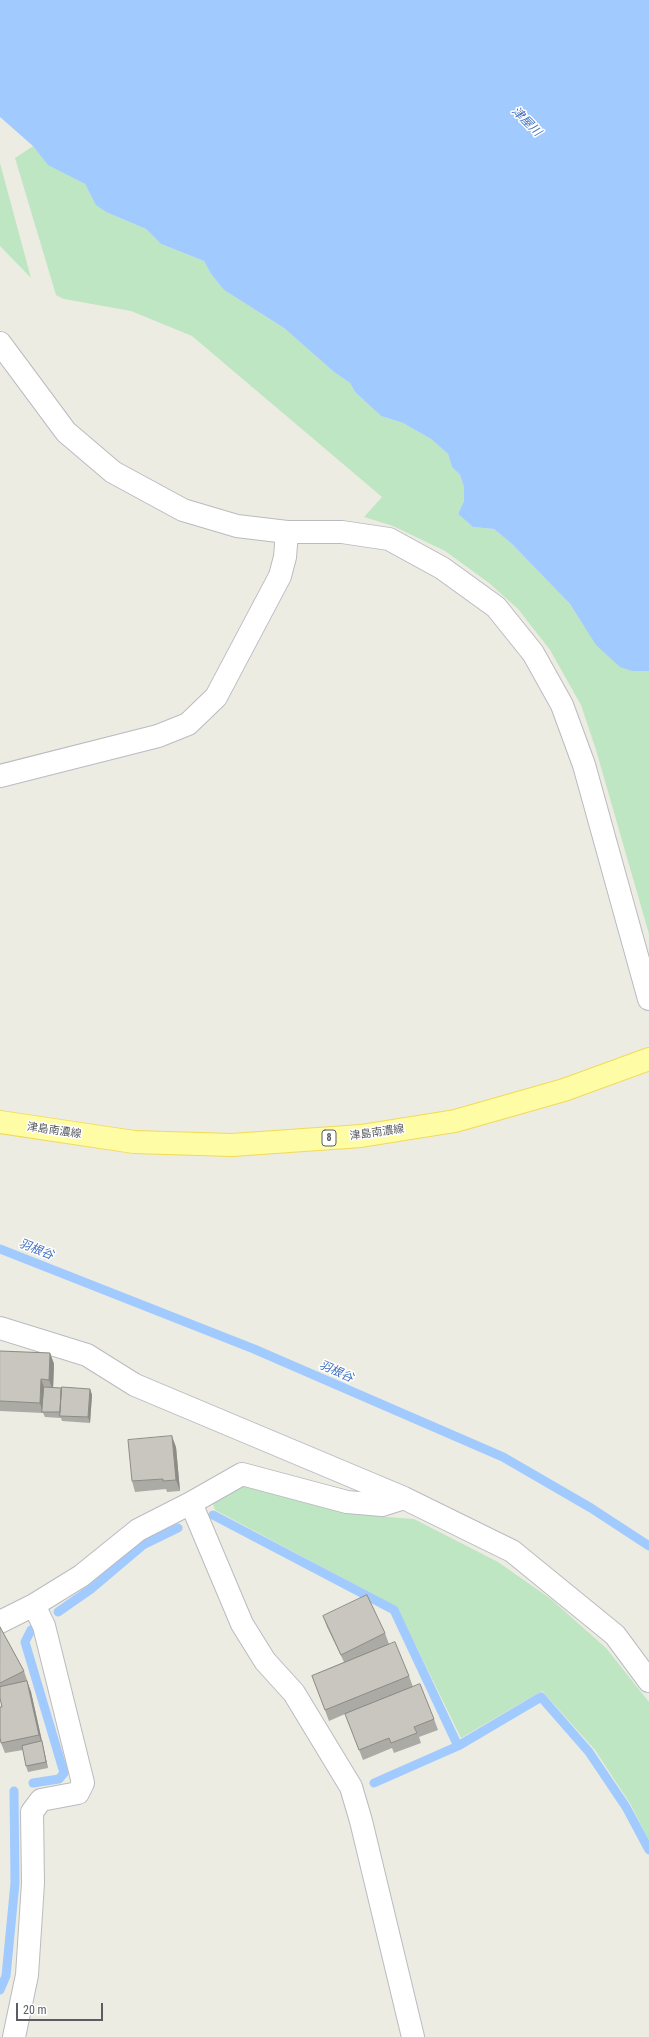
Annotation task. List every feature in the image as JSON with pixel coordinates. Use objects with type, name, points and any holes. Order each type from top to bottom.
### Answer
[{"type":"main road","name":"津島南濃線","points":[[0,1122],[149,1142],[232,1145],[361,1136],[455,1121],[564,1090],[649,1059]]},
{"type":"street","points":[[0,343],[66,432],[113,472],[183,510],[237,526],[287,532],[342,532],[388,540],[442,568],[496,607],[533,653],[562,704],[584,765],[649,998]]},
{"type":"street","points":[[0,776],[158,736],[188,724],[216,697],[280,576],[285,557],[287,532]]},
{"type":"street","points":[[0,1328],[87,1355],[136,1385],[404,1498],[512,1551],[614,1635],[649,1681]]},
{"type":"street","points":[[0,1622],[34,1605],[81,1576],[138,1530],[192,1503],[242,1474],[347,1502],[382,1505],[404,1498]]},
{"type":"street","points":[[192,1503],[242,1624],[265,1661],[294,1694],[351,1787],[361,1821],[413,2037]]},
{"type":"street","points":[[14,2037],[27,1975],[33,1883],[32,1812],[41,1800],[78,1793],[83,1783],[44,1626],[34,1605]]},
{"type":"street","points":[[0,2036],[4,2037]]},
{"type":"green space","points":[[33,146],[49,165],[85,184],[96,204],[106,212],[146,229],[161,244],[204,261],[211,274],[224,290],[284,328],[334,372],[350,383],[355,392],[381,416],[403,423],[431,439],[448,454],[452,467],[460,475],[464,487],[464,501],[458,514],[473,527],[494,529],[512,544],[570,604],[584,626],[632,671],[649,671],[649,934],[596,750],[581,705],[550,650],[518,609],[489,583],[445,551],[393,526],[364,517],[382,497],[192,336],[131,311],[64,299],[56,295],[15,158]]},
{"type":"green space","points":[[0,163],[31,278],[0,246]]},
{"type":"green space","points":[[251,1482],[361,1515],[414,1519],[498,1562],[551,1599],[606,1648],[649,1702],[649,1841],[631,1805],[595,1750],[542,1691],[461,1738],[397,1607],[215,1510],[212,1501]]},
{"type":"water","name":"津屋川","points":[[0,0],[649,0],[649,671],[632,671],[620,667],[596,645],[570,604],[512,544],[494,529],[473,527],[458,514],[464,501],[464,487],[460,475],[452,467],[448,454],[431,439],[403,423],[381,416],[355,392],[350,383],[334,372],[284,328],[224,290],[211,274],[204,261],[161,244],[146,229],[106,212],[96,205],[85,184],[48,165],[33,146],[0,117]]},
{"type":"building","points":[[0,1351],[50,1353],[49,1380],[41,1379],[40,1403],[0,1401]]},
{"type":"building","points":[[44,1387],[61,1388],[60,1412],[42,1412]]},
{"type":"building","points":[[62,1387],[90,1389],[88,1417],[60,1416]]},
{"type":"building","points":[[172,1436],[176,1480],[163,1481],[163,1479],[132,1481],[128,1440]]},
{"type":"building","points":[[367,1595],[385,1633],[341,1655],[323,1616]]},
{"type":"building","points":[[0,1627],[24,1671],[0,1683]]},
{"type":"building","points":[[395,1642],[409,1676],[325,1710],[312,1676]]},
{"type":"building","points":[[27,1681],[39,1735],[1,1743],[0,1707],[2,1707],[0,1687]]},
{"type":"building","points":[[420,1684],[434,1719],[414,1727],[417,1733],[391,1743],[389,1738],[359,1750],[345,1714]]},
{"type":"building","points":[[42,1741],[46,1762],[26,1766],[22,1746]]},
{"type":"waterway","name":"羽根谷","points":[[0,1249],[254,1349],[503,1457],[591,1508],[649,1546]]},
{"type":"waterway","points":[[213,1515],[394,1610],[458,1746],[541,1697],[589,1752],[626,1807],[649,1850]]},
{"type":"waterway","points":[[58,1612],[91,1589],[143,1545],[178,1528]]},
{"type":"waterway","points":[[31,1630],[25,1642],[64,1773],[59,1779],[33,1783]]},
{"type":"waterway","points":[[374,1783],[458,1746]]},
{"type":"waterway","points":[[0,1990],[6,1976],[15,1883],[14,1791]]}]
